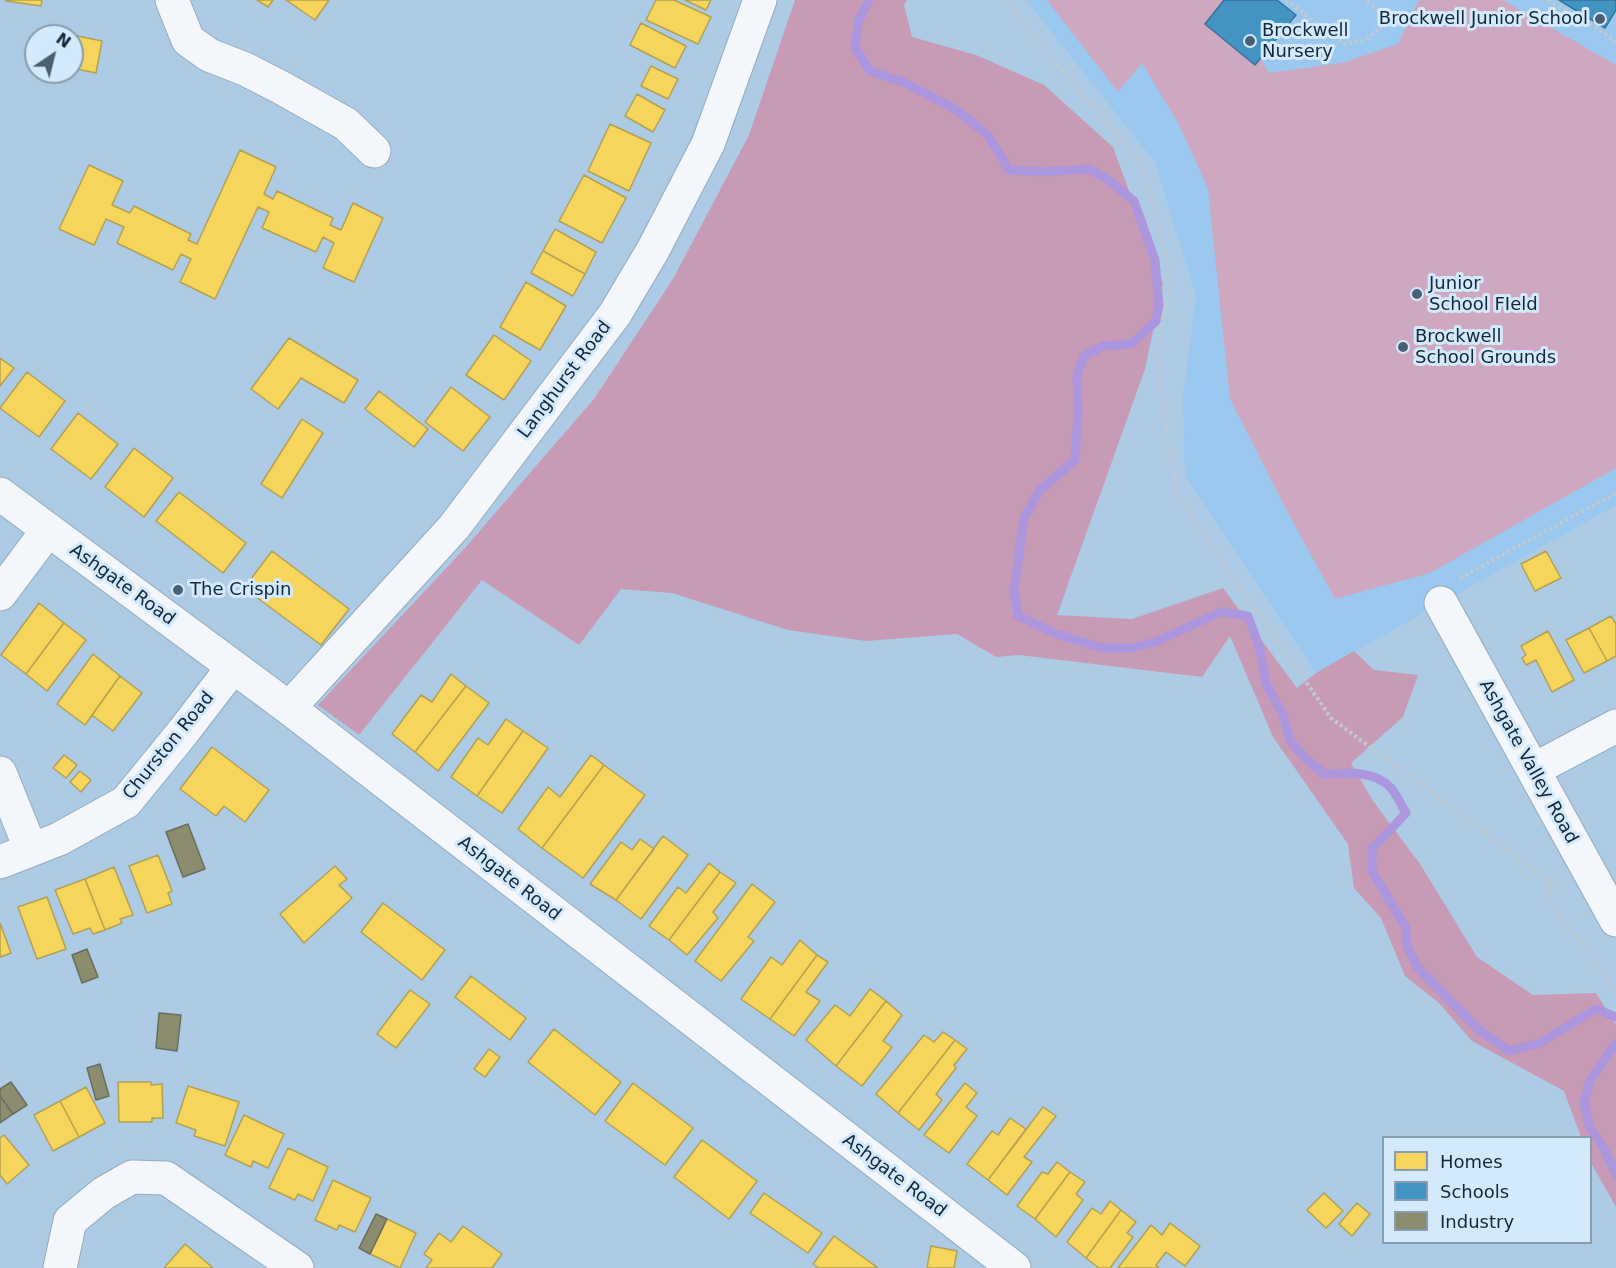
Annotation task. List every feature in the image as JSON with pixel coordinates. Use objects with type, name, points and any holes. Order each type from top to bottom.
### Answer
[{"type":"street","points":[[172,0],[188,40],[209,55],[263,78],[346,124],[374,151]]},
{"type":"street","name":"Langhurst Road","points":[[289,708],[454,527],[615,314],[653,250],[708,144],[760,0]]},
{"type":"street","name":"Ashgate Road","points":[[0,494],[289,708],[1014,1268]]},
{"type":"street","points":[[0,594],[48,530]]},
{"type":"street","name":"Ashgate Valley Road","points":[[1446,593],[1533,770],[1616,920]]},
{"type":"street","name":"Churston Road","points":[[0,862],[59,839],[126,802],[233,667]]},
{"type":"street","points":[[1533,770],[1616,726]]},
{"type":"street","points":[[0,773],[31,850]]},
{"type":"street","points":[[60,1268],[70,1221],[104,1193],[132,1177],[166,1178],[297,1268]]},
{"type":"path","points":[[1004,0],[1142,166],[1172,279],[1156,350],[1178,496],[1331,718],[1545,879],[1553,906],[1616,990]]},
{"type":"path","points":[[1286,0],[1344,44],[1366,40],[1382,26],[1379,11],[1366,0]]},
{"type":"path","points":[[1548,0],[1616,42]]},
{"type":"path","points":[[1446,593],[1616,493]]},
{"type":"shaded area","points":[[795,0],[907,0],[904,5],[912,37],[976,55],[1044,85],[1113,147],[1163,284],[1145,369],[1057,615],[1132,619],[1223,588],[1297,688],[1316,673],[1354,651],[1374,670],[1418,675],[1403,717],[1351,763],[1373,801],[1420,864],[1477,957],[1533,995],[1596,993],[1616,1025],[1616,1207],[1592,1165],[1592,1136],[1581,1136],[1564,1091],[1472,1041],[1439,1003],[1405,976],[1381,918],[1354,888],[1348,844],[1273,737],[1230,636],[1202,677],[1019,655],[996,657],[957,634],[866,641],[788,630],[672,593],[621,589],[579,645],[482,580],[359,735],[318,705],[465,548],[594,399],[673,279],[749,135]]},
{"type":"shaded area","name":"Junior School FIeld","points":[[1026,0],[1616,0],[1616,505],[1316,673],[1185,476],[1183,398],[1196,296],[1155,162]]},
{"type":"shaded area","name":"Junior School FIeld","points":[[1047,0],[1224,0],[1205,24],[1261,58],[1268,73],[1342,63],[1398,44],[1419,0],[1503,0],[1616,65],[1616,468],[1430,573],[1335,599],[1230,399],[1208,189],[1179,124],[1142,63],[1118,92]]},
{"type":"building: Homes","points":[[6,0],[42,0],[41,6]]},
{"type":"building: Homes","points":[[257,0],[273,0],[268,7]]},
{"type":"building: Homes","points":[[286,0],[329,0],[315,20]]},
{"type":"building: Homes","points":[[656,0],[674,0],[711,17],[698,44],[646,20]]},
{"type":"building: Homes","points":[[685,0],[711,0],[706,10]]},
{"type":"building: Homes","points":[[641,23],[686,46],[675,68],[630,45]]},
{"type":"building: Homes","points":[[84,37],[102,41],[96,73],[84,70]]},
{"type":"building: Homes","points":[[651,66],[678,79],[668,99],[641,86]]},
{"type":"building: Homes","points":[[637,94],[665,110],[653,132],[625,116]]},
{"type":"building: Homes","points":[[610,124],[651,143],[629,191],[588,171]]},
{"type":"building: Homes","points":[[240,150],[276,167],[264,194],[273,199],[277,191],[333,218],[330,225],[341,230],[353,203],[383,218],[354,282],[323,268],[334,243],[323,237],[316,252],[262,228],[269,212],[258,207],[215,299],[180,282],[191,259],[181,254],[173,270],[117,243],[124,227],[106,219],[94,245],[59,229],[89,165],[123,181],[112,205],[130,213],[134,206],[191,234],[188,240],[197,244]]},
{"type":"building: Homes","points":[[584,175],[626,198],[602,243],[559,221]]},
{"type":"building: Homes","points":[[555,229],[596,252],[585,274],[543,251]]},
{"type":"building: Homes","points":[[543,251],[585,274],[573,296],[531,273]]},
{"type":"building: Homes","points":[[526,282],[566,306],[540,350],[500,327]]},
{"type":"building: Homes","points":[[494,335],[531,361],[504,400],[466,375]]},
{"type":"building: Homes","points":[[289,338],[358,380],[344,403],[301,378],[278,409],[251,389]]},
{"type":"building: Homes","points":[[0,358],[14,368],[0,386]]},
{"type":"building: Homes","points":[[27,372],[65,401],[39,437],[0,408]]},
{"type":"building: Homes","points":[[451,387],[490,417],[463,451],[425,422]]},
{"type":"building: Homes","points":[[379,391],[428,429],[414,447],[365,409]]},
{"type":"building: Homes","points":[[78,413],[118,444],[91,479],[51,449]]},
{"type":"building: Homes","points":[[302,419],[323,433],[282,498],[261,484]]},
{"type":"building: Homes","points":[[134,448],[173,478],[144,517],[105,487]]},
{"type":"building: Homes","points":[[179,492],[246,543],[223,573],[156,521]]},
{"type":"building: Homes","points":[[272,551],[349,609],[321,645],[244,588]]},
{"type":"building: Homes","points":[[1546,551],[1561,578],[1535,591],[1521,564]]},
{"type":"building: Homes","points":[[39,603],[64,623],[26,674],[1,655]]},
{"type":"building: Homes","points":[[1611,616],[1616,624],[1616,656],[1607,661],[1589,628]]},
{"type":"building: Homes","points":[[64,623],[86,640],[47,691],[26,674]]},
{"type":"building: Homes","points":[[1589,628],[1607,661],[1584,673],[1566,640]]},
{"type":"building: Homes","points":[[1548,631],[1574,680],[1552,692],[1536,660],[1526,665],[1522,658],[1526,655],[1521,646]]},
{"type":"building: Homes","points":[[93,654],[120,676],[85,725],[57,704]]},
{"type":"building: Homes","points":[[451,674],[466,686],[415,752],[392,734],[421,695],[432,702]]},
{"type":"building: Homes","points":[[120,676],[142,693],[113,731],[92,715]]},
{"type":"building: Homes","points":[[466,686],[489,703],[438,771],[415,752]]},
{"type":"building: Homes","points":[[506,719],[523,731],[477,796],[451,777],[478,738],[488,745]]},
{"type":"building: Homes","points":[[523,731],[548,748],[502,813],[477,796]]},
{"type":"building: Homes","points":[[212,747],[269,790],[245,822],[224,806],[216,816],[180,789]]},
{"type":"building: Homes","points":[[64,755],[77,765],[66,778],[53,768]]},
{"type":"building: Homes","points":[[591,755],[604,765],[542,848],[518,829],[548,787],[560,797]]},
{"type":"building: Homes","points":[[604,765],[645,795],[583,878],[542,848]]},
{"type":"building: Homes","points":[[80,771],[91,780],[81,792],[70,782]]},
{"type":"building: Homes","points":[[663,836],[688,855],[641,919],[616,900]]},
{"type":"building: Homes","points":[[640,839],[654,849],[616,900],[590,884],[621,842],[632,850]]},
{"type":"building: Homes","points":[[158,855],[172,891],[168,893],[172,904],[147,913],[129,866]]},
{"type":"building: Homes","points":[[709,863],[720,872],[669,940],[649,926],[678,887],[686,893]]},
{"type":"building: Homes","points":[[335,866],[347,879],[339,885],[352,898],[304,943],[280,914]]},
{"type":"building: Homes","points":[[114,867],[133,915],[120,919],[122,923],[105,930],[85,879]]},
{"type":"building: Homes","points":[[720,872],[736,883],[713,912],[718,918],[687,955],[669,940]]},
{"type":"building: Homes","points":[[85,879],[105,930],[93,934],[90,928],[73,934],[55,890]]},
{"type":"building: Homes","points":[[752,884],[775,902],[748,937],[754,941],[721,981],[695,961]]},
{"type":"building: Homes","points":[[47,897],[66,949],[37,959],[18,907]]},
{"type":"building: Homes","points":[[383,903],[445,950],[422,980],[361,932]]},
{"type":"building: Homes","points":[[0,923],[11,953],[0,957]]},
{"type":"building: Homes","points":[[800,940],[817,955],[770,1019],[741,999],[771,957],[782,965]]},
{"type":"building: Homes","points":[[817,955],[828,962],[806,992],[820,1001],[794,1036],[770,1019]]},
{"type":"building: Homes","points":[[471,976],[526,1018],[510,1040],[455,997]]},
{"type":"building: Homes","points":[[870,989],[886,1001],[836,1066],[806,1040],[835,1005],[850,1016]]},
{"type":"building: Homes","points":[[410,990],[430,1004],[396,1048],[377,1034]]},
{"type":"building: Homes","points":[[886,1001],[902,1015],[883,1041],[892,1047],[862,1086],[836,1066]]},
{"type":"building: Homes","points":[[554,1029],[621,1082],[595,1115],[528,1062]]},
{"type":"building: Homes","points":[[943,1032],[955,1040],[898,1113],[876,1094],[924,1035],[934,1042]]},
{"type":"building: Homes","points":[[955,1040],[967,1049],[936,1094],[942,1100],[919,1130],[898,1113]]},
{"type":"building: Homes","points":[[489,1049],[500,1057],[485,1077],[474,1069]]},
{"type":"building: Homes","points":[[118,1082],[162,1084],[163,1118],[152,1118],[152,1122],[119,1122]]},
{"type":"building: Homes","points":[[633,1083],[693,1128],[665,1165],[605,1121]]},
{"type":"building: Homes","points":[[965,1083],[977,1093],[966,1107],[977,1116],[949,1153],[924,1135]]},
{"type":"building: Homes","points":[[188,1086],[239,1102],[225,1146],[194,1136],[196,1130],[176,1123]]},
{"type":"building: Homes","points":[[86,1087],[105,1123],[79,1137],[60,1101]]},
{"type":"building: Homes","points":[[60,1101],[79,1137],[53,1151],[34,1115]]},
{"type":"building: Homes","points":[[1043,1107],[1056,1116],[1024,1157],[1032,1162],[1007,1195],[988,1180]]},
{"type":"building: Homes","points":[[244,1115],[284,1134],[268,1168],[253,1161],[251,1167],[225,1155]]},
{"type":"building: Homes","points":[[1010,1118],[1026,1129],[988,1180],[967,1164],[992,1131],[998,1135]]},
{"type":"building: Homes","points":[[4,1135],[29,1165],[7,1184],[0,1175],[0,1138]]},
{"type":"building: Homes","points":[[702,1140],[757,1181],[729,1219],[674,1177]]},
{"type":"building: Homes","points":[[288,1148],[328,1167],[313,1201],[298,1194],[295,1200],[269,1188]]},
{"type":"building: Homes","points":[[1057,1162],[1070,1172],[1035,1219],[1017,1206],[1042,1172],[1048,1174]]},
{"type":"building: Homes","points":[[1070,1172],[1085,1182],[1076,1194],[1083,1200],[1056,1237],[1035,1219]]},
{"type":"building: Homes","points":[[333,1180],[371,1198],[355,1232],[339,1225],[337,1230],[315,1220]]},
{"type":"building: Homes","points":[[764,1193],[822,1233],[808,1253],[750,1213]]},
{"type":"building: Homes","points":[[1324,1193],[1343,1211],[1326,1228],[1307,1210]]},
{"type":"building: Homes","points":[[1110,1201],[1121,1210],[1086,1258],[1067,1242],[1092,1208],[1101,1214]]},
{"type":"building: Homes","points":[[1357,1203],[1370,1214],[1352,1236],[1339,1224]]},
{"type":"building: Homes","points":[[1121,1210],[1136,1222],[1127,1233],[1133,1237],[1110,1268],[1099,1268],[1086,1258]]},
{"type":"building: Homes","points":[[387,1219],[416,1233],[400,1268],[370,1254]]},
{"type":"building: Homes","points":[[1170,1223],[1200,1246],[1185,1266],[1166,1252],[1156,1265],[1159,1268],[1118,1268],[1151,1225],[1162,1235]]},
{"type":"building: Homes","points":[[463,1226],[502,1254],[492,1268],[426,1268],[432,1260],[424,1254],[439,1233],[451,1242]]},
{"type":"building: Homes","points":[[834,1236],[878,1268],[819,1268],[813,1264]]},
{"type":"building: Homes","points":[[185,1244],[213,1268],[164,1268]]},
{"type":"building: Homes","points":[[931,1246],[957,1251],[954,1268],[927,1268]]},
{"type":"building: Schools","name":"Brockwell Nursery","points":[[1224,0],[1277,0],[1296,15],[1255,65],[1205,24]]},
{"type":"building: Schools","name":"Brockwell Junior School","points":[[1559,0],[1616,0],[1616,10],[1605,28]]},
{"type":"building: Industry","points":[[188,824],[205,869],[183,877],[166,832]]},
{"type":"building: Industry","points":[[87,949],[98,977],[82,983],[72,955]]},
{"type":"building: Industry","points":[[159,1013],[181,1015],[177,1051],[156,1048]]},
{"type":"building: Industry","points":[[100,1064],[109,1096],[96,1100],[87,1068]]},
{"type":"building: Industry","points":[[11,1082],[27,1105],[13,1114],[0,1096],[0,1089]]},
{"type":"building: Industry","points":[[0,1096],[13,1114],[0,1123]]},
{"type":"building: Industry","points":[[376,1214],[387,1219],[370,1254],[359,1248]]},
{"type":"waterway","points":[[869,0],[858,22],[855,47],[870,71],[903,82],[955,109],[988,135],[1009,170],[1042,172],[1089,169],[1106,178],[1134,201],[1155,260],[1159,305],[1156,321],[1131,344],[1103,346],[1084,356],[1077,375],[1078,412],[1075,460],[1040,490],[1024,518],[1014,591],[1018,616],[1059,635],[1103,648],[1132,648],[1155,642],[1221,612],[1248,616],[1260,649],[1266,684],[1282,713],[1291,742],[1324,774],[1369,775],[1384,782],[1391,788],[1406,813],[1372,849],[1372,871],[1406,928],[1407,946],[1418,968],[1480,1031],[1509,1051],[1540,1043],[1596,1009],[1616,1017]]},
{"type":"waterway","points":[[1616,1043],[1590,1081],[1584,1102],[1589,1126],[1603,1147],[1616,1174]]},
{"type":"place","name":"Brockwell Junior School","points":[[1600,19]]},
{"type":"place","name":"Brockwell Nursery","points":[[1250,41]]},
{"type":"place","name":"Junior School FIeld","points":[[1417,294]]},
{"type":"place","name":"Brockwell School Grounds","points":[[1403,347]]},
{"type":"place","name":"The Crispin","points":[[178,590]]}]
